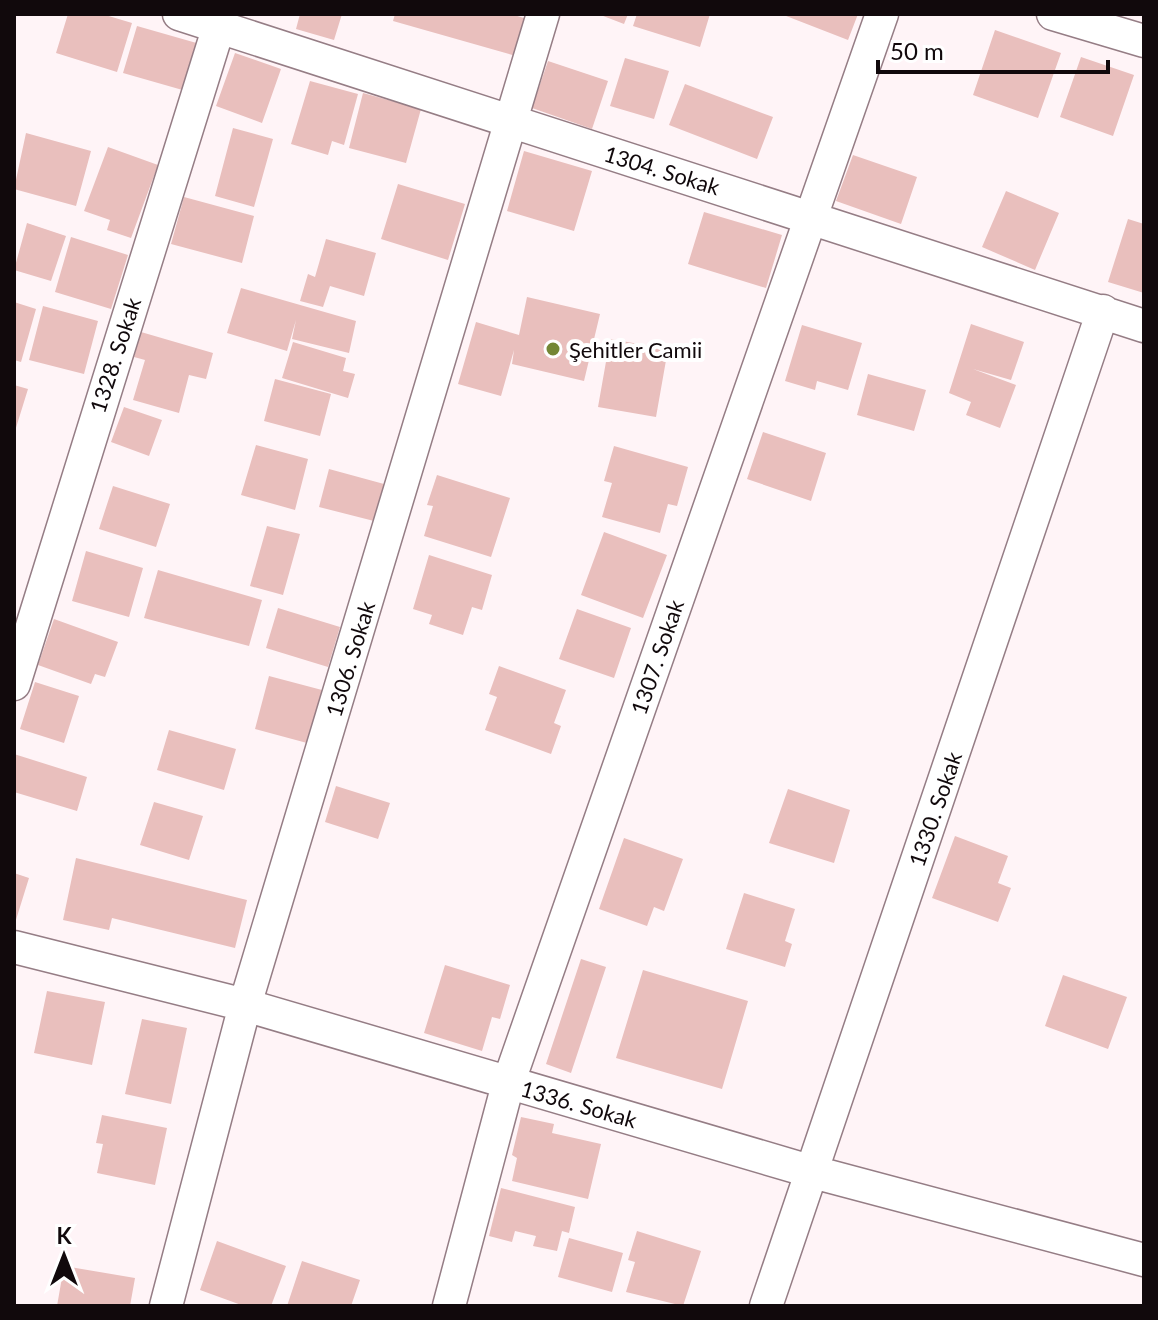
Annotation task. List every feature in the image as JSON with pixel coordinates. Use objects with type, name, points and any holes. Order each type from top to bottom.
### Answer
[{"type":"street","name":"1304. Sokak","points":[[179,14],[1144,326]]},
{"type":"street","name":"1306. Sokak","points":[[166,1306],[245,1005],[543,14]]},
{"type":"street","name":"1307. Sokak","points":[[449,1306],[508,1084],[882,14]]},
{"type":"street","points":[[1053,14],[1144,41]]},
{"type":"street","name":"1328. Sokak","points":[[14,684],[219,26]]},
{"type":"street","name":"1330. Sokak","points":[[766,1306],[1103,311]]},
{"type":"street","name":"1336. Sokak","points":[[14,947],[245,1005],[813,1172],[1144,1260]]},
{"type":"building","points":[[68,14],[102,14],[132,23],[117,72],[56,53]]},
{"type":"building","points":[[300,14],[342,14],[334,40],[296,29]]},
{"type":"building","points":[[395,14],[511,14],[527,19],[516,56],[393,21]]},
{"type":"building","points":[[598,14],[628,14],[624,24]]},
{"type":"building","points":[[637,14],[710,14],[700,47],[633,26]]},
{"type":"building","points":[[781,14],[858,14],[848,40]]},
{"type":"building","points":[[137,26],[200,44],[186,91],[123,73]]},
{"type":"building","points":[[995,30],[1061,53],[1038,118],[973,95]]},
{"type":"building","points":[[235,53],[281,69],[262,123],[216,106]]},
{"type":"building","points":[[1081,57],[1134,75],[1113,136],[1060,117]]},
{"type":"building","points":[[625,58],[669,71],[654,119],[610,106]]},
{"type":"building","points":[[548,61],[608,81],[592,129],[532,108]]},
{"type":"building","points":[[310,81],[358,94],[344,145],[332,141],[328,155],[291,144]]},
{"type":"building","points":[[685,84],[773,117],[757,159],[669,125]]},
{"type":"building","points":[[363,93],[421,109],[406,163],[349,148]]},
{"type":"building","points":[[233,128],[273,139],[254,207],[215,196]]},
{"type":"building","points":[[26,133],[91,151],[76,206],[14,189]]},
{"type":"building","points":[[108,147],[158,165],[131,238],[107,230],[110,220],[84,211]]},
{"type":"building","points":[[524,151],[592,171],[574,231],[507,211]]},
{"type":"building","points":[[853,155],[917,177],[901,224],[836,201]]},
{"type":"building","points":[[398,184],[465,204],[448,260],[381,239]]},
{"type":"building","points":[[1006,191],[1059,213],[1035,270],[982,247]]},
{"type":"building","points":[[184,197],[254,216],[242,263],[171,244]]},
{"type":"building","points":[[704,212],[782,235],[766,288],[688,264]]},
{"type":"building","points":[[1128,219],[1144,224],[1144,293],[1108,282]]},
{"type":"building","points":[[27,223],[66,236],[51,281],[14,270]]},
{"type":"building","points":[[71,237],[128,255],[111,309],[55,292]]},
{"type":"building","points":[[326,239],[376,253],[364,296],[330,286],[323,307],[300,301],[308,274],[315,277]]},
{"type":"building","points":[[241,288],[356,321],[349,353],[292,339],[296,320],[287,351],[227,333]]},
{"type":"building","name":"Şehitler Camii","points":[[527,297],[600,314],[584,381],[512,364],[514,350],[501,396],[458,384],[476,322],[519,335]]},
{"type":"building","points":[[14,302],[36,309],[21,362],[14,360]]},
{"type":"building","points":[[43,306],[98,321],[84,374],[29,360]]},
{"type":"building","points":[[971,324],[1024,342],[1011,380],[973,369],[1016,385],[1000,428],[966,415],[971,402],[949,393]]},
{"type":"building","points":[[802,325],[862,343],[848,390],[817,381],[815,390],[785,381]]},
{"type":"building","points":[[141,332],[213,353],[206,379],[189,375],[179,413],[133,400],[145,360],[134,357]]},
{"type":"building","points":[[610,339],[668,349],[656,417],[598,407]]},
{"type":"building","points":[[293,342],[346,358],[343,371],[355,374],[348,398],[282,378]]},
{"type":"building","points":[[868,374],[926,390],[914,431],[857,415]]},
{"type":"building","points":[[275,379],[331,394],[320,436],[264,421]]},
{"type":"building","points":[[14,385],[28,389],[15,431],[14,430]]},
{"type":"building","points":[[124,407],[162,420],[149,456],[111,442]]},
{"type":"building","points":[[763,432],[826,453],[811,501],[747,479]]},
{"type":"building","points":[[256,445],[308,459],[295,510],[241,495]]},
{"type":"building","points":[[614,446],[688,467],[677,506],[668,504],[660,533],[602,517],[612,483],[604,481]]},
{"type":"building","points":[[329,469],[384,484],[374,521],[319,507]]},
{"type":"building","points":[[437,475],[510,498],[491,557],[424,536],[433,506],[427,505]]},
{"type":"building","points":[[113,486],[170,504],[156,547],[99,529]]},
{"type":"building","points":[[267,526],[300,534],[283,595],[250,586]]},
{"type":"building","points":[[604,532],[667,555],[643,618],[581,595]]},
{"type":"building","points":[[86,551],[143,568],[129,617],[72,601]]},
{"type":"building","points":[[429,555],[492,575],[482,610],[472,607],[463,635],[429,624],[432,615],[413,609]]},
{"type":"building","points":[[158,570],[262,600],[249,646],[144,618]]},
{"type":"building","points":[[278,608],[340,627],[328,667],[266,648]]},
{"type":"building","points":[[577,609],[631,628],[614,678],[559,659]]},
{"type":"building","points":[[54,619],[118,642],[105,677],[95,674],[91,684],[38,665]]},
{"type":"building","points":[[499,666],[566,690],[554,723],[561,726],[551,754],[485,730],[497,697],[489,694]]},
{"type":"building","points":[[269,676],[322,690],[307,743],[255,729]]},
{"type":"building","points":[[35,682],[79,696],[64,743],[20,729]]},
{"type":"building","points":[[169,730],[236,749],[224,790],[157,770]]},
{"type":"building","points":[[14,754],[87,777],[77,811],[14,792]]},
{"type":"building","points":[[336,786],[390,803],[378,839],[325,822]]},
{"type":"building","points":[[788,789],[850,810],[834,863],[769,843]]},
{"type":"building","points":[[154,802],[203,816],[189,860],[140,845]]},
{"type":"building","points":[[955,836],[1008,856],[998,883],[1011,888],[998,922],[932,898]]},
{"type":"building","points":[[624,838],[683,859],[664,911],[654,907],[647,926],[599,909]]},
{"type":"building","points":[[76,858],[247,900],[235,948],[112,918],[109,930],[63,920]]},
{"type":"building","points":[[14,873],[29,878],[15,923],[14,923]]},
{"type":"building","points":[[744,893],[795,909],[785,941],[792,944],[785,967],[726,949]]},
{"type":"building","points":[[581,959],[606,967],[571,1073],[546,1064]]},
{"type":"building","points":[[445,965],[510,985],[500,1019],[492,1017],[482,1051],[424,1033]]},
{"type":"building","points":[[643,970],[748,1001],[722,1089],[616,1058]]},
{"type":"building","points":[[1063,975],[1127,997],[1108,1049],[1045,1026]]},
{"type":"building","points":[[47,991],[105,1002],[92,1065],[34,1053]]},
{"type":"building","points":[[142,1019],[187,1028],[171,1104],[125,1094]]},
{"type":"building","points":[[102,1115],[167,1128],[155,1185],[97,1173],[103,1144],[96,1143]]},
{"type":"building","points":[[521,1117],[554,1124],[552,1133],[601,1144],[588,1199],[512,1181],[517,1158],[512,1155]]},
{"type":"building","points":[[501,1188],[575,1207],[569,1233],[562,1231],[557,1251],[533,1246],[536,1236],[515,1231],[512,1242],[489,1236]]},
{"type":"building","points":[[637,1231],[701,1251],[683,1306],[626,1292],[635,1262],[628,1260]]},
{"type":"building","points":[[569,1238],[623,1253],[612,1292],[558,1277]]},
{"type":"building","points":[[217,1241],[286,1266],[271,1306],[244,1306],[200,1290]]},
{"type":"building","points":[[302,1261],[360,1280],[351,1306],[287,1306]]},
{"type":"building","points":[[64,1266],[135,1278],[130,1306],[57,1306]]},
{"type":"place","name":"Şehitler Camii","points":[[553,349]]}]
